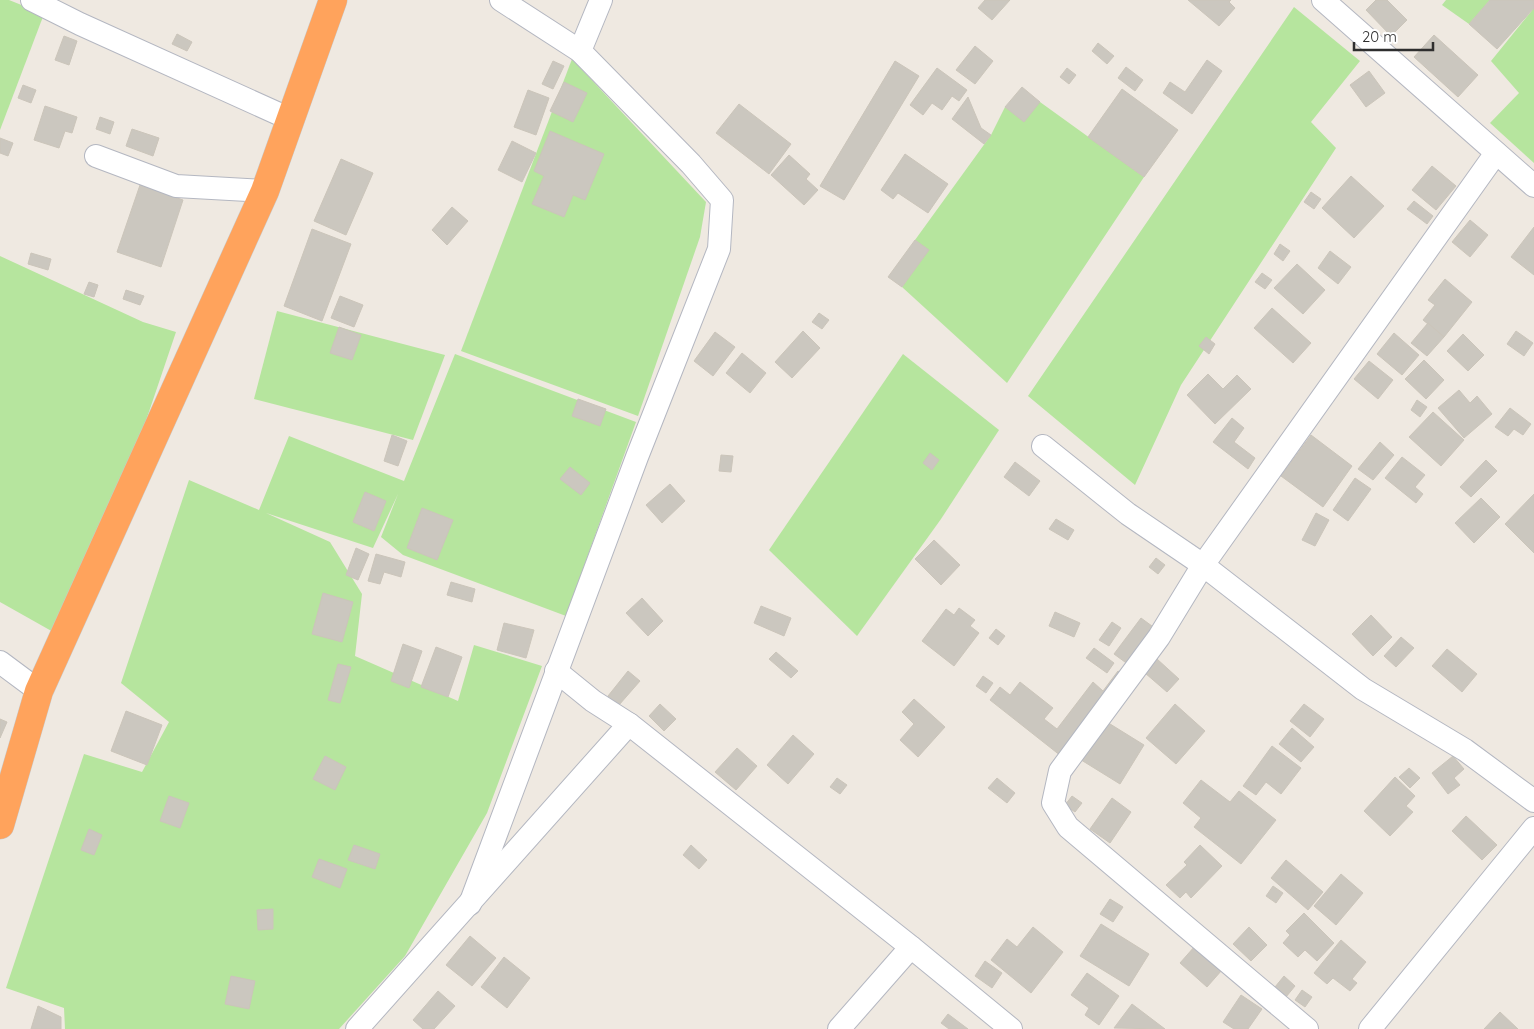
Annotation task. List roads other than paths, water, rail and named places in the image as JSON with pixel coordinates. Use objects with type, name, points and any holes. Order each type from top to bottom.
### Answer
[{"type":"highway","points":[[0,825],[39,691],[265,191],[333,0]]},
{"type":"street","points":[[32,0],[80,24],[290,119]]},
{"type":"street","points":[[470,904],[637,457],[719,249],[722,200],[691,164],[580,51],[500,0]]},
{"type":"street","points":[[580,51],[601,0]]},
{"type":"street","points":[[1323,0],[1534,186]]},
{"type":"street","points":[[1307,1029],[1068,828],[1052,803],[1060,771],[1159,637],[1203,565],[1496,153]]},
{"type":"street","points":[[96,156],[176,186],[265,191]]},
{"type":"street","points":[[1043,446],[1128,514],[1203,565],[1363,689],[1465,750],[1534,801]]},
{"type":"street","points":[[0,662],[39,691]]},
{"type":"street","points":[[556,672],[593,701],[629,724],[911,947],[1011,1029]]},
{"type":"street","points":[[357,1029],[629,724]]},
{"type":"street","points":[[1370,1029],[1534,828]]},
{"type":"street","points":[[839,1029],[911,947]]}]
